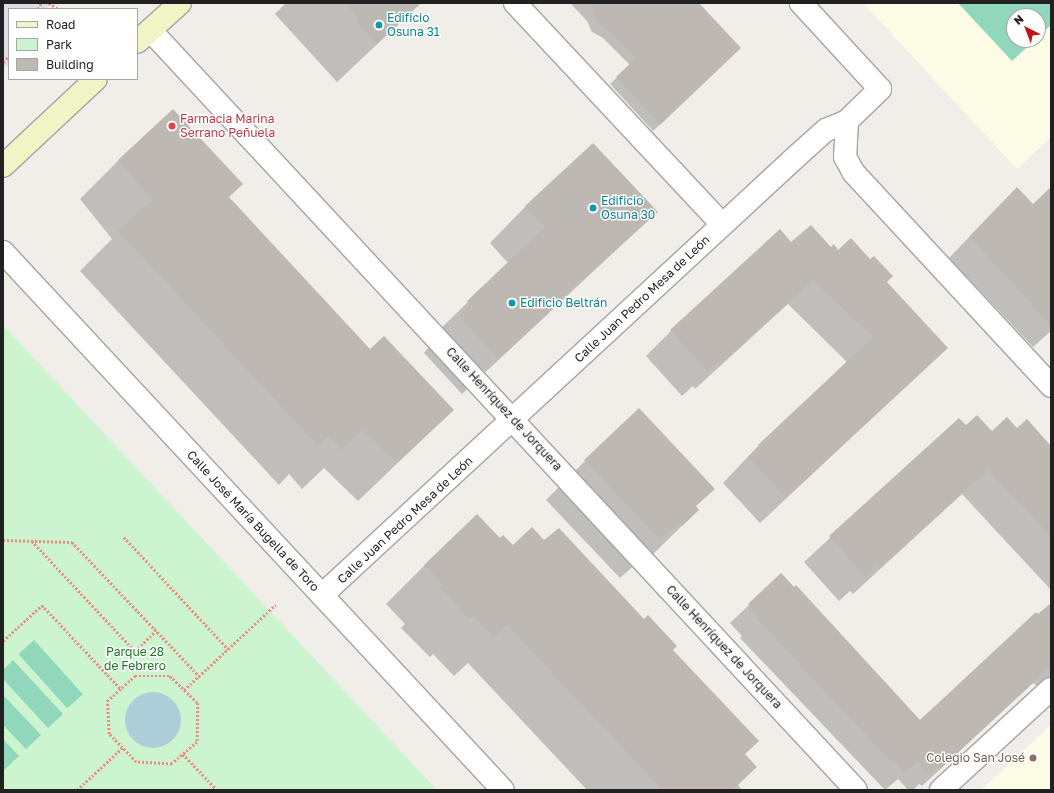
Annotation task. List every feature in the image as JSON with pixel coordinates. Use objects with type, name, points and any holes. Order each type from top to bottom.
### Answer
[{"type":"main road","points":[[144,36],[169,7]]},
{"type":"main road","points":[[3,166],[95,80]]},
{"type":"street","points":[[515,3],[722,224]]},
{"type":"street","name":"Calle Juan Pedro Mesa de León","points":[[322,595],[514,420],[722,224],[826,130],[847,121],[880,89],[801,3]]},
{"type":"street","name":"Calle Henríquez de Jorquera","points":[[144,36],[514,420],[856,790]]},
{"type":"street","points":[[847,121],[845,157],[854,173],[1051,386]]},
{"type":"street","name":"Calle José María Bugella de Toro","points":[[3,252],[503,790]]},
{"type":"street","points":[[941,790],[1051,689]]},
{"type":"path","points":[[124,537],[228,649]]},
{"type":"path","points":[[3,540],[72,542],[199,676]]},
{"type":"path","points":[[32,541],[135,650],[156,631]]},
{"type":"path","points":[[3,641],[42,605],[121,689]]},
{"type":"path","points":[[184,690],[275,605]]},
{"type":"path","points":[[135,676],[170,676],[184,690],[198,703],[197,742],[172,764],[136,762],[109,734],[107,701],[135,676]]},
{"type":"path","points":[[77,790],[122,748]]},
{"type":"path","points":[[184,754],[217,790]]},
{"type":"shaded area","points":[[3,3],[50,3],[47,8],[8,8],[8,65],[3,69]]},
{"type":"shaded area","points":[[863,3],[1051,3],[1051,137],[1017,169]]},
{"type":"shaded area","name":"Colegio San José","points":[[1051,725],[1051,790],[981,790]]},
{"type":"green space","points":[[958,3],[1051,3],[1051,25],[1046,30],[1046,8],[1006,8],[1006,48],[1026,48],[1012,61]]},
{"type":"green space","name":"Parque 28 de Febrero","points":[[3,325],[437,790],[3,790]]},
{"type":"green space","points":[[34,640],[83,694],[67,708],[18,654]]},
{"type":"green space","points":[[13,660],[63,714],[48,728],[3,679],[3,670]]},
{"type":"green space","points":[[3,695],[41,735],[26,749],[3,725]]},
{"type":"green space","points":[[3,739],[19,756],[4,770],[3,769]]},
{"type":"water","points":[[148,692],[158,692],[173,700],[179,709],[181,720],[179,731],[173,740],[158,748],[148,748],[137,743],[130,736],[125,725],[125,715],[130,704],[137,697]]},
{"type":"building","name":"Edificio Osuna 31","points":[[345,3],[421,3],[377,44],[355,20],[358,17]]},
{"type":"building","points":[[592,3],[699,3],[741,48],[660,125],[616,77],[636,58],[610,32],[596,22]]},
{"type":"building","points":[[173,109],[243,184],[229,197],[370,349],[384,336],[454,410],[397,463],[363,430],[341,450],[329,436],[318,446],[118,231],[152,200],[118,160]]},
{"type":"building","points":[[593,143],[658,212],[548,310],[550,312],[499,359],[459,316],[469,304],[467,301],[545,227],[525,206]]},
{"type":"building","points":[[1017,187],[1033,204],[1051,187],[1051,325],[969,237]]},
{"type":"building","points":[[811,225],[831,247],[834,244],[838,250],[851,238],[870,259],[874,256],[893,276],[887,282],[948,348],[786,498],[748,457],[759,446],[758,445],[873,337],[813,280],[721,364],[718,362],[707,372],[670,330],[780,229],[791,242]]},
{"type":"building","points":[[639,408],[715,489],[696,506],[699,510],[682,526],[679,522],[660,540],[584,460]]},
{"type":"building","points":[[977,415],[992,431],[1007,417],[1017,428],[1027,419],[1051,446],[1051,537],[988,470],[879,569],[876,566],[865,577],[829,536],[959,418],[966,425]]},
{"type":"building","points":[[477,514],[500,538],[503,535],[513,545],[532,527],[544,540],[559,528],[644,619],[648,615],[677,646],[673,650],[759,741],[745,754],[757,767],[732,790],[662,790],[507,625],[494,638],[473,616],[469,619],[440,588],[443,585],[424,565]]},
{"type":"building","points":[[781,573],[794,587],[796,585],[920,720],[1036,612],[1038,614],[1051,603],[1051,666],[940,769],[938,767],[929,775],[917,762],[904,773],[893,761],[892,763],[757,619],[759,617],[748,604]]},
{"type":"place","name":"Edificio Osuna 31","points":[[379,25]]},
{"type":"place","name":"Farmacia Marina Serrano Peñuela","points":[[172,126]]},
{"type":"place","name":"Edificio Osuna 30","points":[[593,208]]},
{"type":"place","name":"Edificio Beltrán","points":[[512,303]]},
{"type":"place","name":"Colegio San José","points":[[1033,758]]}]
